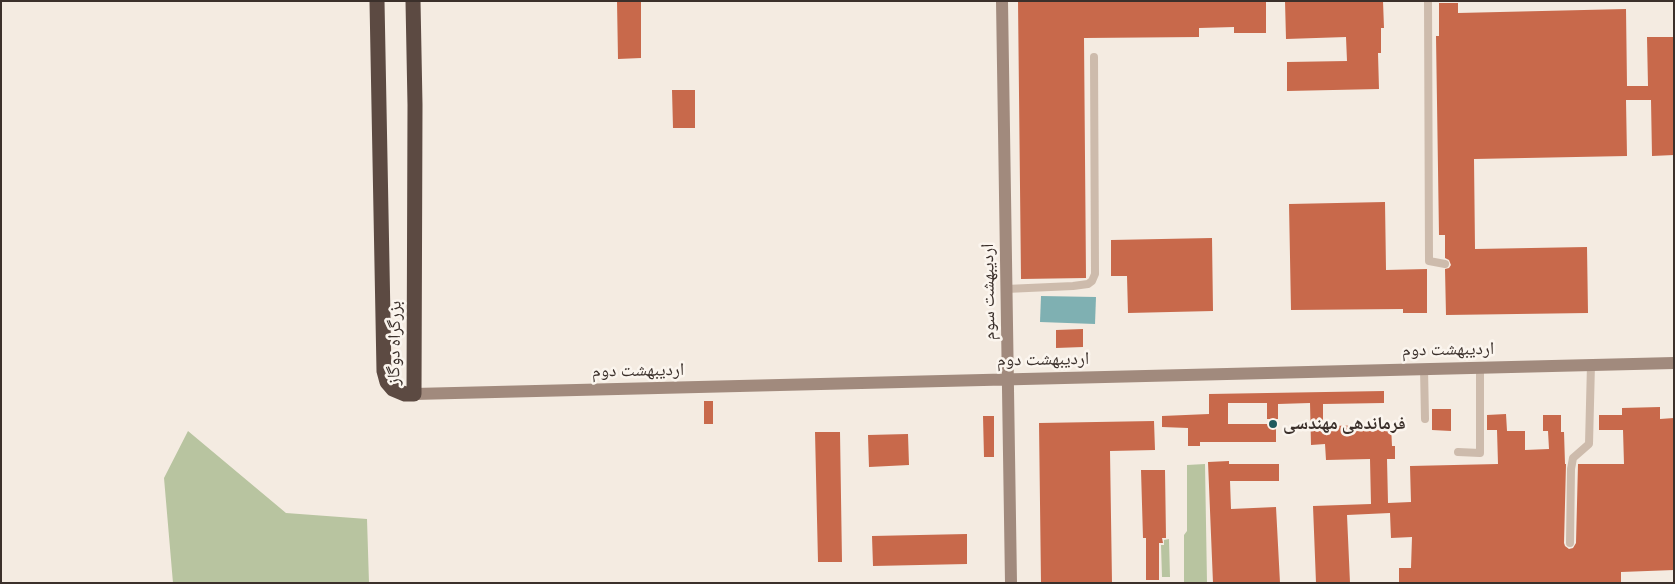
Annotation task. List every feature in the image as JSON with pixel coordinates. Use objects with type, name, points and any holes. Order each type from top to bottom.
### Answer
[{"type":"highway","name":"بزرگراه دوگاز","points":[[377,1],[384,371],[387,382],[393,389],[405,394],[414,394],[415,105],[412,1]]},
{"type":"street","name":"اردیبهشت سوم","points":[[1002,1],[1011,583]]},
{"type":"street","name":"اردیبهشت دوم","points":[[414,394],[1674,363]]},
{"type":"lane","points":[[1428,1],[1429,261],[1445,264]]},
{"type":"lane","points":[[1006,289],[1088,284],[1092,281],[1095,274],[1094,57]]},
{"type":"lane","points":[[1570,542],[1571,469],[1574,458],[1589,444],[1591,364]]},
{"type":"lane","points":[[1458,452],[1480,453],[1480,367]]},
{"type":"lane","points":[[1424,368],[1425,419]]},
{"type":"green space","points":[[188,431],[286,513],[367,519],[369,583],[173,583],[164,478]]},
{"type":"green space","points":[[1205,464],[1207,583],[1184,583],[1184,535],[1187,531],[1187,465]]},
{"type":"green space","points":[[1169,539],[1170,577],[1162,577],[1161,545],[1164,545],[1164,540]]},
{"type":"water","points":[[1041,296],[1096,297],[1095,324],[1040,322]]},
{"type":"building","points":[[617,1],[641,1],[641,58],[618,59]]},
{"type":"building","points":[[1018,1],[1266,1],[1266,33],[1234,33],[1234,27],[1199,28],[1199,37],[1084,38],[1086,278],[1021,279]]},
{"type":"building","points":[[1285,1],[1383,1],[1384,28],[1381,28],[1381,53],[1378,53],[1379,89],[1287,91],[1287,62],[1347,61],[1346,37],[1286,39]]},
{"type":"building","points":[[1439,3],[1458,3],[1458,13],[1626,9],[1627,86],[1648,86],[1647,37],[1674,37],[1674,155],[1652,156],[1651,100],[1626,100],[1627,156],[1474,159],[1475,249],[1587,247],[1588,313],[1446,315],[1445,269],[1451,265],[1449,260],[1445,258],[1445,235],[1439,235],[1436,36],[1439,36]]},
{"type":"building","points":[[672,90],[695,90],[695,128],[673,128]]},
{"type":"building","points":[[1385,202],[1386,270],[1427,269],[1427,313],[1403,313],[1403,309],[1291,310],[1289,204]]},
{"type":"building","points":[[1212,238],[1213,311],[1128,313],[1127,276],[1111,276],[1111,240]]},
{"type":"building","points":[[1083,329],[1083,347],[1056,348],[1056,330]]},
{"type":"building","points":[[1384,391],[1384,403],[1323,404],[1323,426],[1391,425],[1392,446],[1395,446],[1395,459],[1387,459],[1388,503],[1411,502],[1410,466],[1498,464],[1497,430],[1487,430],[1487,415],[1506,414],[1507,431],[1525,431],[1525,450],[1549,449],[1548,431],[1543,431],[1543,415],[1561,415],[1561,432],[1564,432],[1566,464],[1564,543],[1569,549],[1573,548],[1576,543],[1578,464],[1624,464],[1623,430],[1599,430],[1599,415],[1622,415],[1622,408],[1660,407],[1660,419],[1674,418],[1674,570],[1621,572],[1621,583],[1399,583],[1399,568],[1411,568],[1412,537],[1391,538],[1390,513],[1347,515],[1350,583],[1316,583],[1313,506],[1371,504],[1370,459],[1326,460],[1325,444],[1311,445],[1310,403],[1278,404],[1278,419],[1267,419],[1267,403],[1228,403],[1228,424],[1276,424],[1276,442],[1200,442],[1200,446],[1188,446],[1188,428],[1162,427],[1162,416],[1209,414],[1209,394]]},
{"type":"building","points":[[704,401],[713,401],[713,424],[704,424]]},
{"type":"building","points":[[1432,409],[1451,409],[1451,431],[1432,430]]},
{"type":"building","points":[[983,416],[994,416],[994,457],[984,457]]},
{"type":"building","points":[[1154,421],[1155,450],[1110,451],[1112,583],[1041,583],[1039,423]]},
{"type":"building","points":[[815,432],[840,432],[842,562],[818,562]]},
{"type":"building","points":[[908,434],[909,465],[869,467],[868,435]]},
{"type":"building","points":[[1229,461],[1229,464],[1279,464],[1279,481],[1230,481],[1231,509],[1276,507],[1280,583],[1213,583],[1208,462]]},
{"type":"building","points":[[1141,470],[1165,470],[1166,538],[1162,538],[1163,543],[1159,543],[1159,580],[1146,580],[1146,538],[1143,538]]},
{"type":"building","points":[[967,534],[967,564],[873,566],[872,536]]},
{"type":"place","name":"فرماندهی مهندسی","points":[[1273,424]]}]
